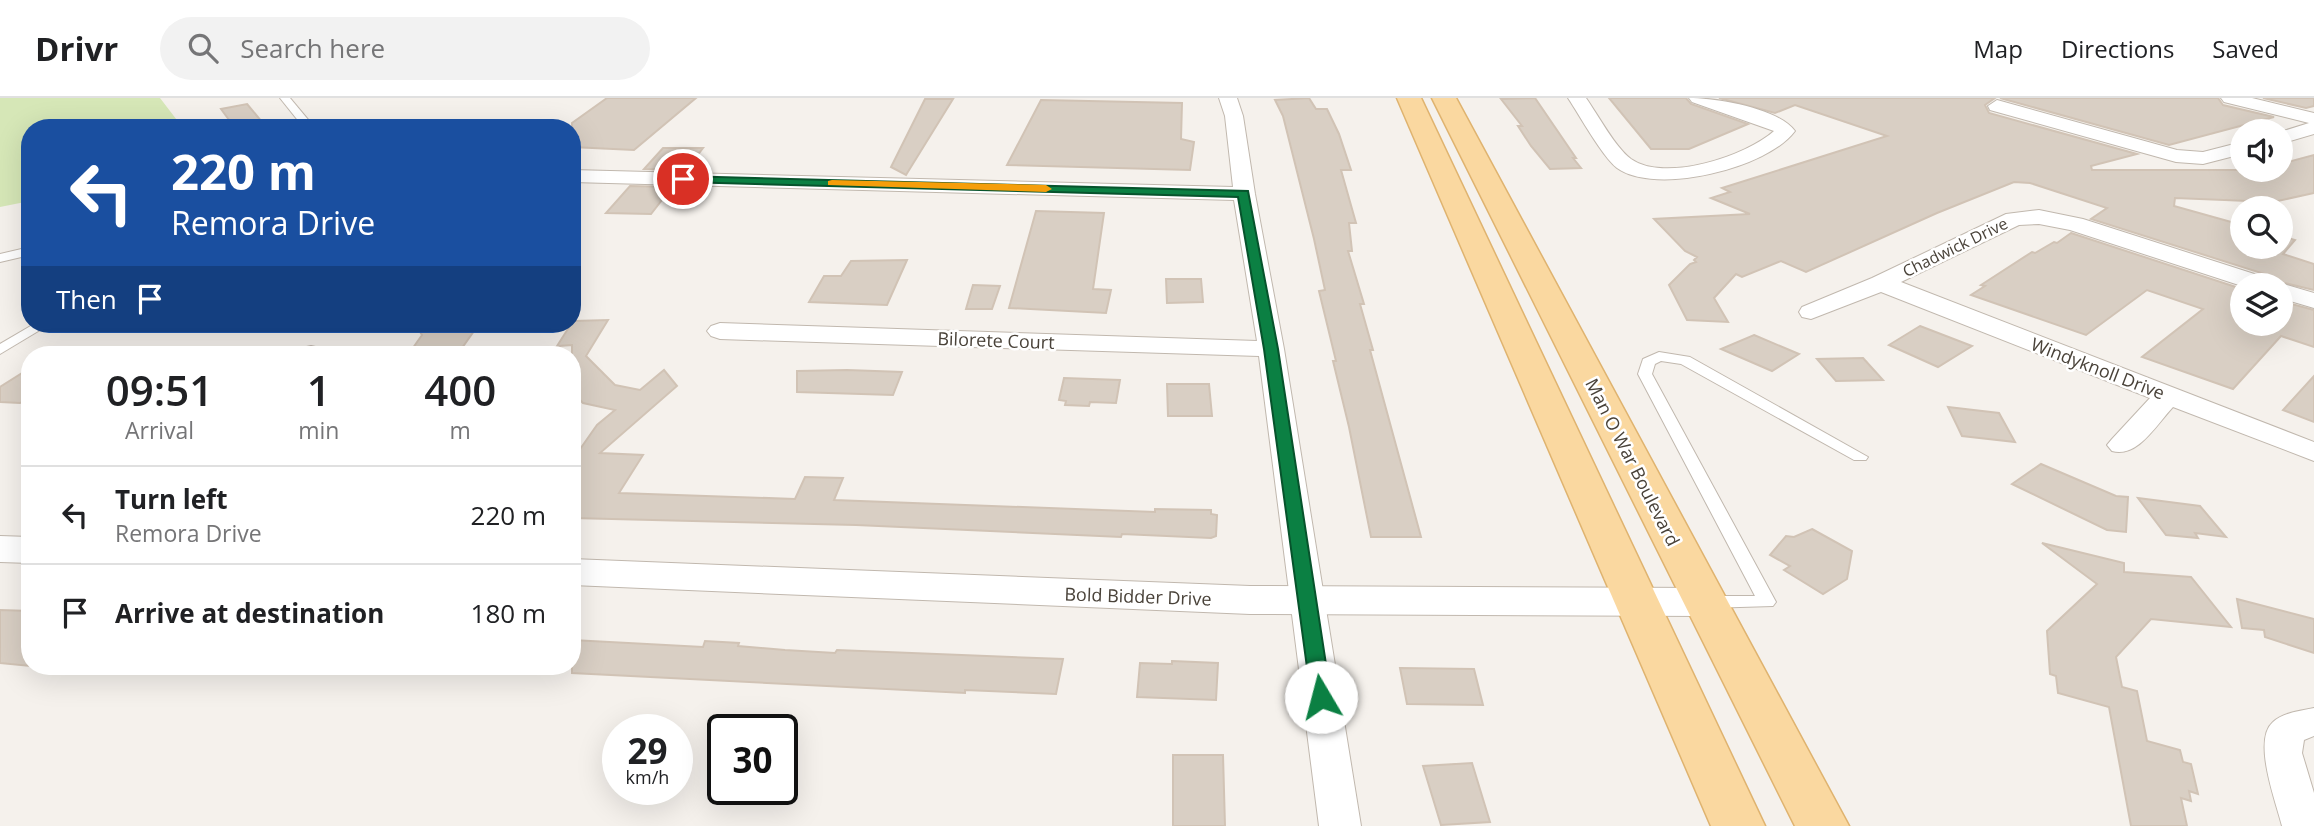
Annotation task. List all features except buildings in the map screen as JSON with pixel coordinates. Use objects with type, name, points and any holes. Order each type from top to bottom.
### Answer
[{"type":"main road","points":[[1409,98],[1738,826]]},
{"type":"main road","name":"Man O War Boulevard","points":[[1444,98],[1822,826]]},
{"type":"street","points":[[1228,98],[1234,116],[1244,194],[1271,349],[1340,826]]},
{"type":"street","points":[[1577,98],[1619,159],[1625,165],[1645,172],[1688,174],[1758,150],[1777,142],[1784,135],[1785,131],[1777,124],[1698,98]]},
{"type":"street","points":[[2230,98],[2314,119]]},
{"type":"street","points":[[1997,106],[2176,156],[2203,158],[2230,151]]},
{"type":"street","points":[[2293,134],[2314,128]]},
{"type":"street","points":[[581,176],[1244,194]]},
{"type":"street","name":"Chadwick Drive","points":[[1811,312],[1881,284],[2014,219],[2031,216],[2075,224],[2230,274]]},
{"type":"street","name":"Windyknoll Drive","points":[[1881,284],[2314,452]]},
{"type":"street","points":[[2293,294],[2314,301]]},
{"type":"street","name":"Bilorete Court","points":[[720,331],[1271,349]]},
{"type":"street","points":[[2122,445],[2168,395]]},
{"type":"street","points":[[0,549],[21,550]]},
{"type":"street","name":"Bold Bidder Drive","points":[[581,572],[1307,600],[1705,602]]},
{"type":"street","points":[[2303,826],[2283,753],[2285,733],[2296,726],[2314,722]]},
{"type":"lane","points":[[285,98],[302,119]]},
{"type":"lane","points":[[0,258],[21,253]]},
{"type":"lane","points":[[0,350],[28,333]]},
{"type":"lane","points":[[1705,602],[1767,603],[1645,374],[1648,362],[1659,356],[1685,360],[1860,457]]},
{"type":"green space","points":[[0,98],[160,98],[176,119],[21,119],[21,203],[0,207]]},
{"type":"slow traffic","points":[[832,183],[1046,189]]},
{"type":"route","points":[[683,179],[1244,194],[1271,349],[1321,697]]}]
